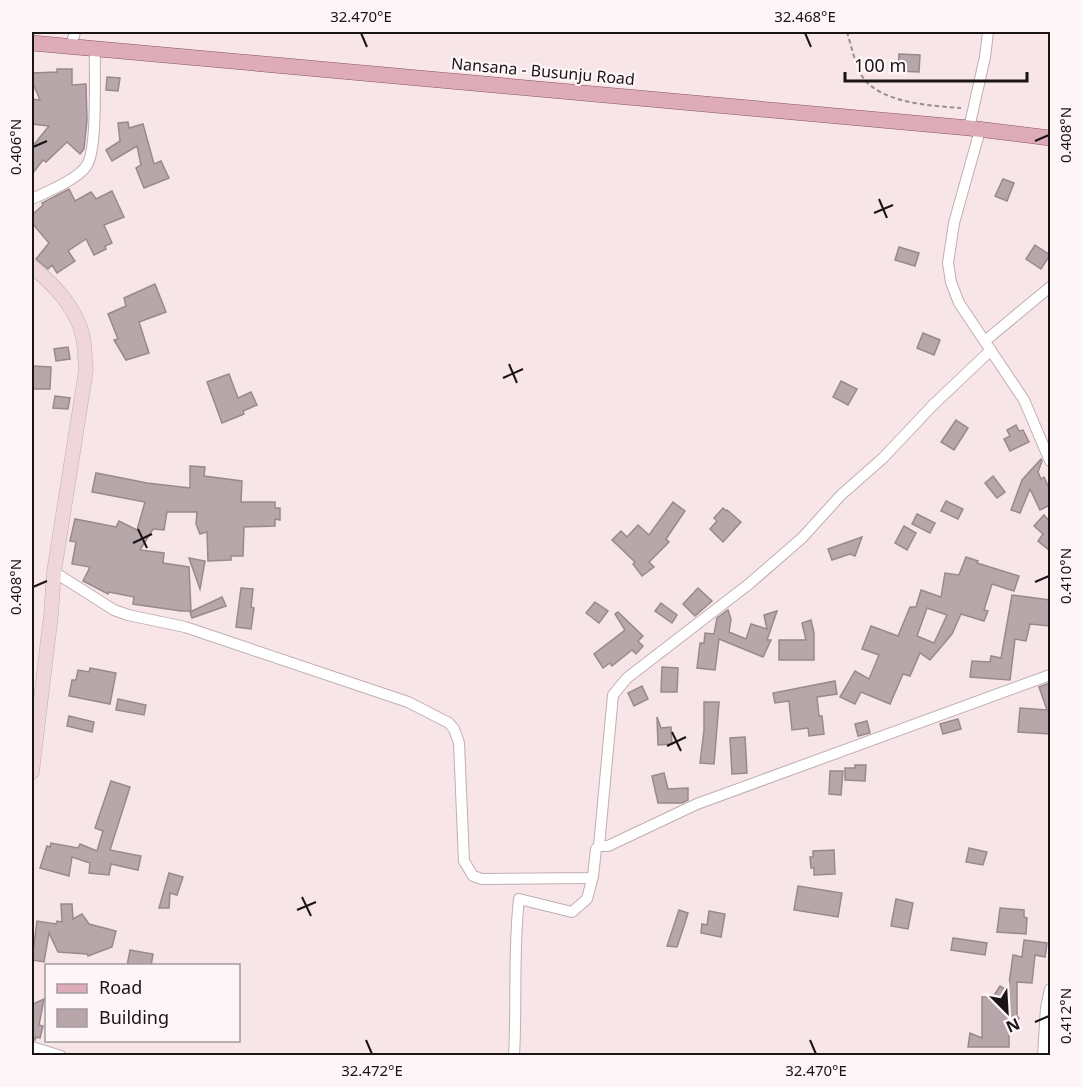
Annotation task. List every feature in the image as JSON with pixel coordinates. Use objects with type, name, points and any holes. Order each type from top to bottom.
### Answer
[{"type":"main road","name":"Nansana - Busunju Road","points":[[32,43],[73,39],[95,48],[975,129],[1050,138]]},
{"type":"street","points":[[988,32],[973,109],[975,129],[954,223],[948,263],[951,282],[959,303],[1024,400],[1050,461]]},
{"type":"street","points":[[32,199],[80,173],[88,165],[94,131],[95,48]]},
{"type":"street","points":[[32,267],[45,277],[68,303],[83,336],[86,370],[54,572],[32,772]]},
{"type":"street","points":[[514,1056],[516,1028],[514,935],[519,899],[572,912],[587,899],[593,876],[596,849],[599,846],[613,695],[627,678],[749,584],[802,538],[841,495],[883,458],[988,345],[1050,287]]},
{"type":"street","points":[[54,572],[114,610],[185,627],[408,702],[449,723],[459,743],[464,861],[473,876],[482,879],[586,879],[593,876]]},
{"type":"street","points":[[599,846],[619,842],[697,804],[1050,675]]},
{"type":"street","points":[[1043,1056],[1046,1008],[1050,988]]},
{"type":"street","points":[[32,1047],[61,1056]]},
{"type":"path","points":[[847,32],[862,76],[881,93],[928,106],[973,109]]},
{"type":"building","points":[[899,54],[920,55],[919,72],[898,71]]},
{"type":"building","points":[[57,69],[72,69],[72,85],[86,84],[87,120],[84,149],[80,154],[67,142],[46,162],[43,160],[32,174],[32,147],[49,126],[32,124],[32,99],[40,100],[32,81],[32,73],[57,72]]},
{"type":"building","points":[[107,77],[120,78],[118,91],[106,90]]},
{"type":"building","points":[[128,122],[129,128],[143,124],[154,164],[161,161],[169,178],[144,188],[136,168],[141,165],[137,146],[112,161],[106,150],[120,141],[118,123]]},
{"type":"building","points":[[1003,179],[1014,183],[1007,201],[995,196]]},
{"type":"building","points":[[69,189],[75,201],[91,192],[96,199],[112,191],[124,217],[104,225],[112,243],[105,246],[106,249],[94,255],[86,239],[68,251],[75,261],[57,273],[52,265],[48,269],[36,259],[49,243],[32,223],[32,215],[43,205],[42,203]]},
{"type":"building","points":[[1035,245],[1050,255],[1041,269],[1026,259]]},
{"type":"building","points":[[899,247],[919,253],[915,266],[895,260]]},
{"type":"building","points":[[155,284],[166,312],[139,322],[149,353],[126,360],[114,340],[118,339],[108,314],[126,306],[124,298]]},
{"type":"building","points":[[923,333],[940,340],[934,355],[917,348]]},
{"type":"building","points":[[68,347],[70,359],[56,361],[54,349]]},
{"type":"building","points":[[32,366],[51,367],[50,389],[32,389]]},
{"type":"building","points":[[229,374],[238,398],[251,392],[257,405],[243,411],[244,414],[222,423],[207,382]]},
{"type":"building","points":[[841,381],[857,389],[848,405],[833,397]]},
{"type":"building","points":[[55,396],[70,398],[68,409],[53,408]]},
{"type":"building","points":[[956,420],[968,428],[954,450],[941,442]]},
{"type":"building","points":[[1016,425],[1019,431],[1023,430],[1029,442],[1010,451],[1004,439],[1010,436],[1007,430]]},
{"type":"building","points":[[1041,459],[1038,472],[1041,479],[1044,477],[1050,490],[1050,505],[1040,510],[1030,489],[1020,513],[1011,510],[1022,480]]},
{"type":"building","points":[[190,466],[205,467],[204,476],[242,481],[241,502],[275,502],[275,508],[280,508],[280,520],[275,519],[275,526],[244,527],[243,556],[231,556],[231,560],[208,561],[207,532],[200,534],[196,524],[197,512],[167,512],[164,530],[153,529],[140,550],[164,553],[163,563],[189,567],[191,611],[133,604],[134,597],[109,592],[108,594],[83,581],[90,567],[72,564],[76,542],[70,541],[75,519],[116,527],[119,521],[137,530],[145,502],[92,492],[96,473],[147,483],[190,488]]},
{"type":"building","points":[[993,476],[1005,492],[997,498],[985,483]]},
{"type":"building","points":[[946,501],[963,509],[958,519],[941,511]]},
{"type":"building","points":[[673,502],[685,511],[666,539],[669,542],[649,562],[654,567],[642,576],[633,564],[635,562],[612,540],[621,531],[627,537],[638,525],[649,535]]},
{"type":"building","points":[[723,508],[741,522],[723,542],[710,529],[717,521],[714,518]]},
{"type":"building","points":[[917,514],[935,523],[930,533],[912,524]]},
{"type":"building","points":[[1044,515],[1050,522],[1050,551],[1038,541],[1043,534],[1034,526]]},
{"type":"building","points":[[904,526],[916,533],[907,550],[895,543]]},
{"type":"building","points":[[862,537],[855,556],[850,554],[832,560],[828,549]]},
{"type":"building","points":[[966,557],[978,561],[977,563],[1019,576],[1014,591],[992,584],[984,610],[988,611],[984,621],[961,614],[952,634],[930,660],[920,653],[910,676],[903,674],[890,704],[861,692],[855,704],[840,697],[855,671],[869,679],[879,655],[862,649],[871,626],[898,636],[910,607],[916,607],[921,590],[941,597],[945,573],[959,575]],"holes":[[[927,608],[947,615],[934,643],[917,636]]]},
{"type":"building","points":[[189,558],[205,561],[200,589]]},
{"type":"building","points":[[241,588],[253,589],[251,607],[254,608],[251,629],[236,627]]},
{"type":"building","points":[[698,588],[712,601],[695,616],[683,604]]},
{"type":"building","points":[[1012,595],[1050,600],[1050,626],[1030,624],[1026,641],[1015,639],[1010,680],[970,677],[972,661],[990,662],[991,656],[1001,658]]},
{"type":"building","points":[[222,597],[226,606],[192,618],[190,612]]},
{"type":"building","points":[[595,602],[608,611],[599,623],[586,613]]},
{"type":"building","points":[[661,603],[677,615],[672,623],[655,611]]},
{"type":"building","points":[[728,610],[731,619],[729,632],[746,639],[751,624],[767,629],[764,615],[777,611],[767,640],[771,640],[763,657],[719,639],[715,670],[697,668],[700,643],[704,643],[705,633],[714,634],[717,618]]},
{"type":"building","points":[[618,612],[643,636],[638,641],[643,646],[636,654],[632,650],[612,666],[610,663],[603,668],[594,654],[625,630],[615,614]]},
{"type":"building","points":[[811,620],[814,633],[814,660],[779,660],[779,640],[806,640],[802,623]]},
{"type":"building","points":[[662,667],[678,668],[677,692],[661,692]]},
{"type":"building","points":[[90,668],[116,673],[110,704],[69,696],[72,680],[76,680],[78,670],[89,672]]},
{"type":"building","points":[[835,681],[837,694],[817,697],[824,734],[809,736],[808,728],[792,730],[789,701],[775,703],[773,693]]},
{"type":"building","points":[[1050,683],[1050,734],[1018,732],[1020,708],[1047,710],[1039,687]]},
{"type":"building","points":[[642,686],[648,699],[634,706],[628,693]]},
{"type":"building","points":[[118,699],[146,705],[144,715],[116,710]]},
{"type":"building","points":[[704,702],[719,702],[714,764],[700,763],[704,730]]},
{"type":"building","points":[[69,716],[94,722],[92,732],[67,726]]},
{"type":"building","points":[[657,717],[661,728],[671,727],[672,744],[658,745]]},
{"type":"building","points":[[958,719],[961,729],[943,734],[940,724]]},
{"type":"building","points":[[867,721],[870,733],[858,736],[855,724]]},
{"type":"building","points":[[745,737],[747,773],[732,774],[730,738]]},
{"type":"building","points":[[855,765],[866,765],[865,781],[845,780],[845,768],[855,768]]},
{"type":"building","points":[[830,771],[843,771],[841,795],[829,794]]},
{"type":"building","points":[[664,773],[668,789],[688,788],[688,800],[682,803],[658,803],[652,776]]},
{"type":"building","points":[[111,781],[130,787],[110,850],[141,856],[138,870],[111,864],[109,875],[89,873],[90,863],[72,857],[69,876],[40,868],[47,846],[50,847],[51,843],[78,848],[80,844],[97,851],[103,831],[95,828]]},
{"type":"building","points":[[969,848],[987,852],[983,865],[966,862]]},
{"type":"building","points":[[834,850],[835,874],[814,875],[810,857],[813,857],[813,851]]},
{"type":"building","points":[[169,873],[183,877],[177,895],[170,893],[169,908],[159,908]]},
{"type":"building","points":[[798,886],[842,893],[838,917],[794,910]]},
{"type":"building","points":[[896,899],[913,903],[908,929],[891,926]]},
{"type":"building","points":[[61,904],[72,904],[73,919],[82,914],[89,924],[116,931],[112,947],[88,956],[87,954],[58,952],[49,933],[44,962],[32,960],[37,921],[56,924],[57,921],[62,922]]},
{"type":"building","points":[[1000,908],[1024,910],[1024,917],[1027,918],[1026,934],[997,932]]},
{"type":"building","points":[[679,910],[688,913],[677,947],[667,946]]},
{"type":"building","points":[[709,911],[725,914],[721,937],[701,933],[702,924],[707,925]]},
{"type":"building","points":[[953,938],[987,943],[985,955],[951,950]]},
{"type":"building","points":[[1024,940],[1047,943],[1045,957],[1035,955],[1032,983],[1017,982],[1017,1016],[1019,1018],[1009,1032],[1009,1047],[968,1047],[970,1033],[982,1038],[982,997],[993,997],[1000,986],[1008,991],[1013,955],[1022,957]]},
{"type":"building","points":[[130,950],[153,954],[151,964],[127,964]]},
{"type":"building","points":[[44,999],[39,1025],[43,1026],[40,1038],[36,1037],[32,1040],[33,1004]]}]
